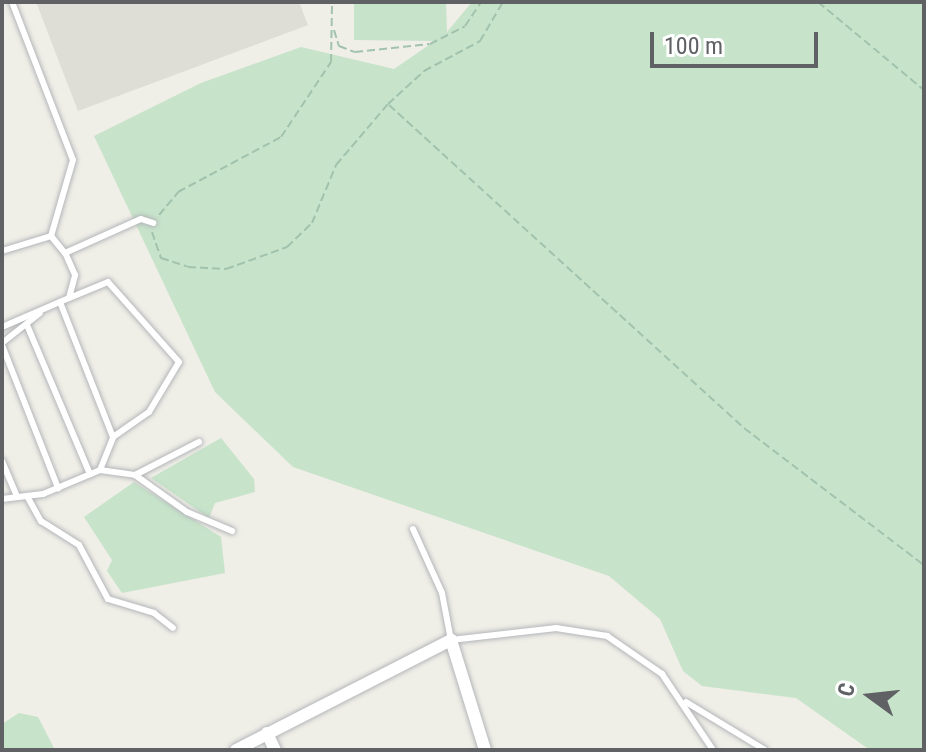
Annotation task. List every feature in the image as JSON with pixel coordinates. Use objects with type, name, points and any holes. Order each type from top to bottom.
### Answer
[{"type":"street","points":[[236,750],[451,640],[485,750]]},
{"type":"street","points":[[267,733],[275,750]]},
{"type":"lane","points":[[12,2],[73,160],[51,236]]},
{"type":"lane","points":[[65,253],[141,219],[153,223]]},
{"type":"lane","points":[[2,251],[51,236]]},
{"type":"lane","points":[[51,236],[65,253],[75,275],[69,298]]},
{"type":"lane","points":[[2,327],[108,282],[179,362],[149,412],[113,437],[100,470]]},
{"type":"lane","points":[[60,302],[113,437]]},
{"type":"lane","points":[[43,309],[2,344],[58,488]]},
{"type":"lane","points":[[27,325],[90,474]]},
{"type":"lane","points":[[135,475],[199,442]]},
{"type":"lane","points":[[2,461],[17,497]]},
{"type":"lane","points":[[2,499],[58,488],[100,470],[135,475],[187,512],[232,531]]},
{"type":"lane","points":[[27,496],[41,521],[79,545],[108,599],[154,613],[173,628]]},
{"type":"lane","points":[[413,529],[442,593],[451,640],[584,629],[636,652],[685,701],[765,750]]},
{"type":"lane","points":[[685,701],[713,750]]},
{"type":"path","points":[[332,2],[331,62],[281,137],[178,192],[153,223],[161,258],[188,267],[226,269],[287,247],[312,223],[336,165],[388,104],[424,71],[480,41],[503,2]]},
{"type":"path","points":[[332,25],[339,46],[355,52],[430,44],[465,26],[481,2]]},
{"type":"path","points":[[818,2],[924,90]]},
{"type":"path","points":[[388,104],[744,428],[924,565]]},
{"type":"shaded area","points":[[36,2],[299,2],[308,25],[78,111]]},
{"type":"green space","points":[[354,2],[446,2],[447,32],[472,2],[924,2],[924,750],[870,750],[796,698],[702,686],[683,671],[660,619],[609,576],[293,467],[215,392],[94,136],[201,83],[301,47],[394,69],[435,41],[354,40]]},
{"type":"green space","points":[[221,438],[254,479],[255,492],[215,503],[209,518],[151,478]]},
{"type":"green space","points":[[134,482],[221,537],[225,573],[122,593],[107,571],[112,560],[84,517]]},
{"type":"green space","points":[[19,713],[38,717],[55,750],[2,750],[2,724]]}]
